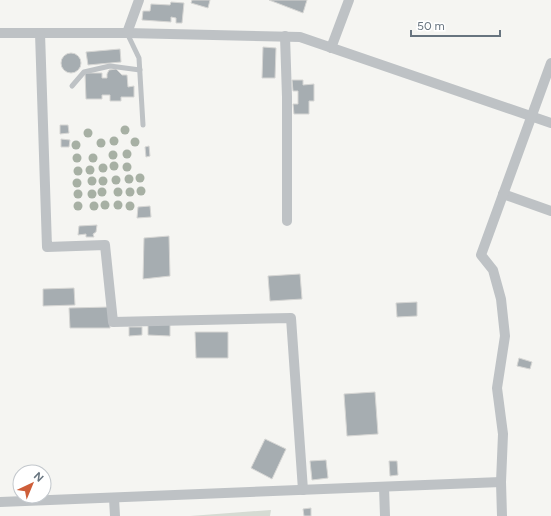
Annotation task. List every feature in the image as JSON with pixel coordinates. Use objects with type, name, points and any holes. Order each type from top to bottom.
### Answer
[{"type":"street","points":[[127,33],[139,0]]},
{"type":"street","points":[[331,48],[349,0]]},
{"type":"street","points":[[0,33],[127,33],[300,37],[551,123]]},
{"type":"street","points":[[40,33],[47,247],[105,245],[113,322],[291,318],[303,490]]},
{"type":"street","points":[[285,36],[288,221]]},
{"type":"street","points":[[502,516],[502,434],[497,388],[505,336],[501,299],[493,270],[481,255],[551,63]]},
{"type":"street","points":[[503,194],[551,211]]},
{"type":"street","points":[[0,502],[501,482]]},
{"type":"street","points":[[384,487],[385,516]]},
{"type":"street","points":[[114,498],[115,516]]},
{"type":"lane","points":[[127,33],[139,58],[143,125]]},
{"type":"lane","points":[[72,86],[84,72],[110,66],[140,70]]},
{"type":"shaded area","points":[[271,510],[270,516],[190,516]]},
{"type":"building","points":[[192,0],[210,0],[208,8],[191,3]]},
{"type":"building","points":[[269,0],[307,0],[303,13]]},
{"type":"building","points":[[171,2],[184,3],[182,23],[176,23],[176,18],[171,17],[171,22],[142,20],[143,11],[150,11],[151,4],[170,5]]},
{"type":"building","points":[[263,47],[276,48],[275,78],[262,78]]},
{"type":"building","points":[[120,49],[121,62],[88,65],[86,52]]},
{"type":"building","points":[[71,53],[78,56],[81,63],[78,70],[71,73],[64,70],[61,63],[64,56]]},
{"type":"building","points":[[116,69],[122,75],[127,75],[128,87],[134,86],[134,97],[121,97],[121,101],[110,101],[110,95],[102,95],[102,99],[86,99],[85,73],[102,73],[102,78],[107,78],[109,70]]},
{"type":"building","points":[[292,80],[303,80],[303,85],[314,84],[314,101],[309,101],[309,114],[294,114],[293,104],[298,104],[298,91],[293,91]]},
{"type":"building","points":[[60,125],[68,125],[69,133],[60,134]]},
{"type":"building","points":[[61,139],[70,140],[69,147],[61,147]]},
{"type":"building","points":[[149,146],[150,156],[146,157],[145,147]]},
{"type":"building","points":[[150,206],[151,217],[137,218],[138,207]]},
{"type":"building","points":[[97,225],[96,232],[93,234],[94,237],[86,237],[86,234],[78,235],[79,226]]},
{"type":"building","points":[[169,236],[170,276],[143,279],[144,238]]},
{"type":"building","points":[[300,274],[302,299],[270,301],[268,276]]},
{"type":"building","points":[[74,288],[75,305],[43,306],[43,289]]},
{"type":"building","points":[[417,302],[417,316],[397,317],[396,303]]},
{"type":"building","points":[[110,307],[110,328],[70,328],[69,308]]},
{"type":"building","points":[[148,323],[170,324],[170,336],[148,335]]},
{"type":"building","points":[[129,327],[142,327],[142,335],[129,336]]},
{"type":"building","points":[[195,332],[228,332],[228,358],[196,358]]},
{"type":"building","points":[[519,358],[532,362],[530,369],[517,366]]},
{"type":"building","points":[[375,392],[378,434],[347,436],[344,394]]},
{"type":"building","points":[[265,439],[286,449],[272,479],[251,468]]},
{"type":"building","points":[[326,460],[328,478],[312,480],[310,461]]},
{"type":"building","points":[[389,461],[397,461],[398,475],[390,476]]},
{"type":"building","points":[[311,508],[311,516],[304,516],[303,509]]}]
